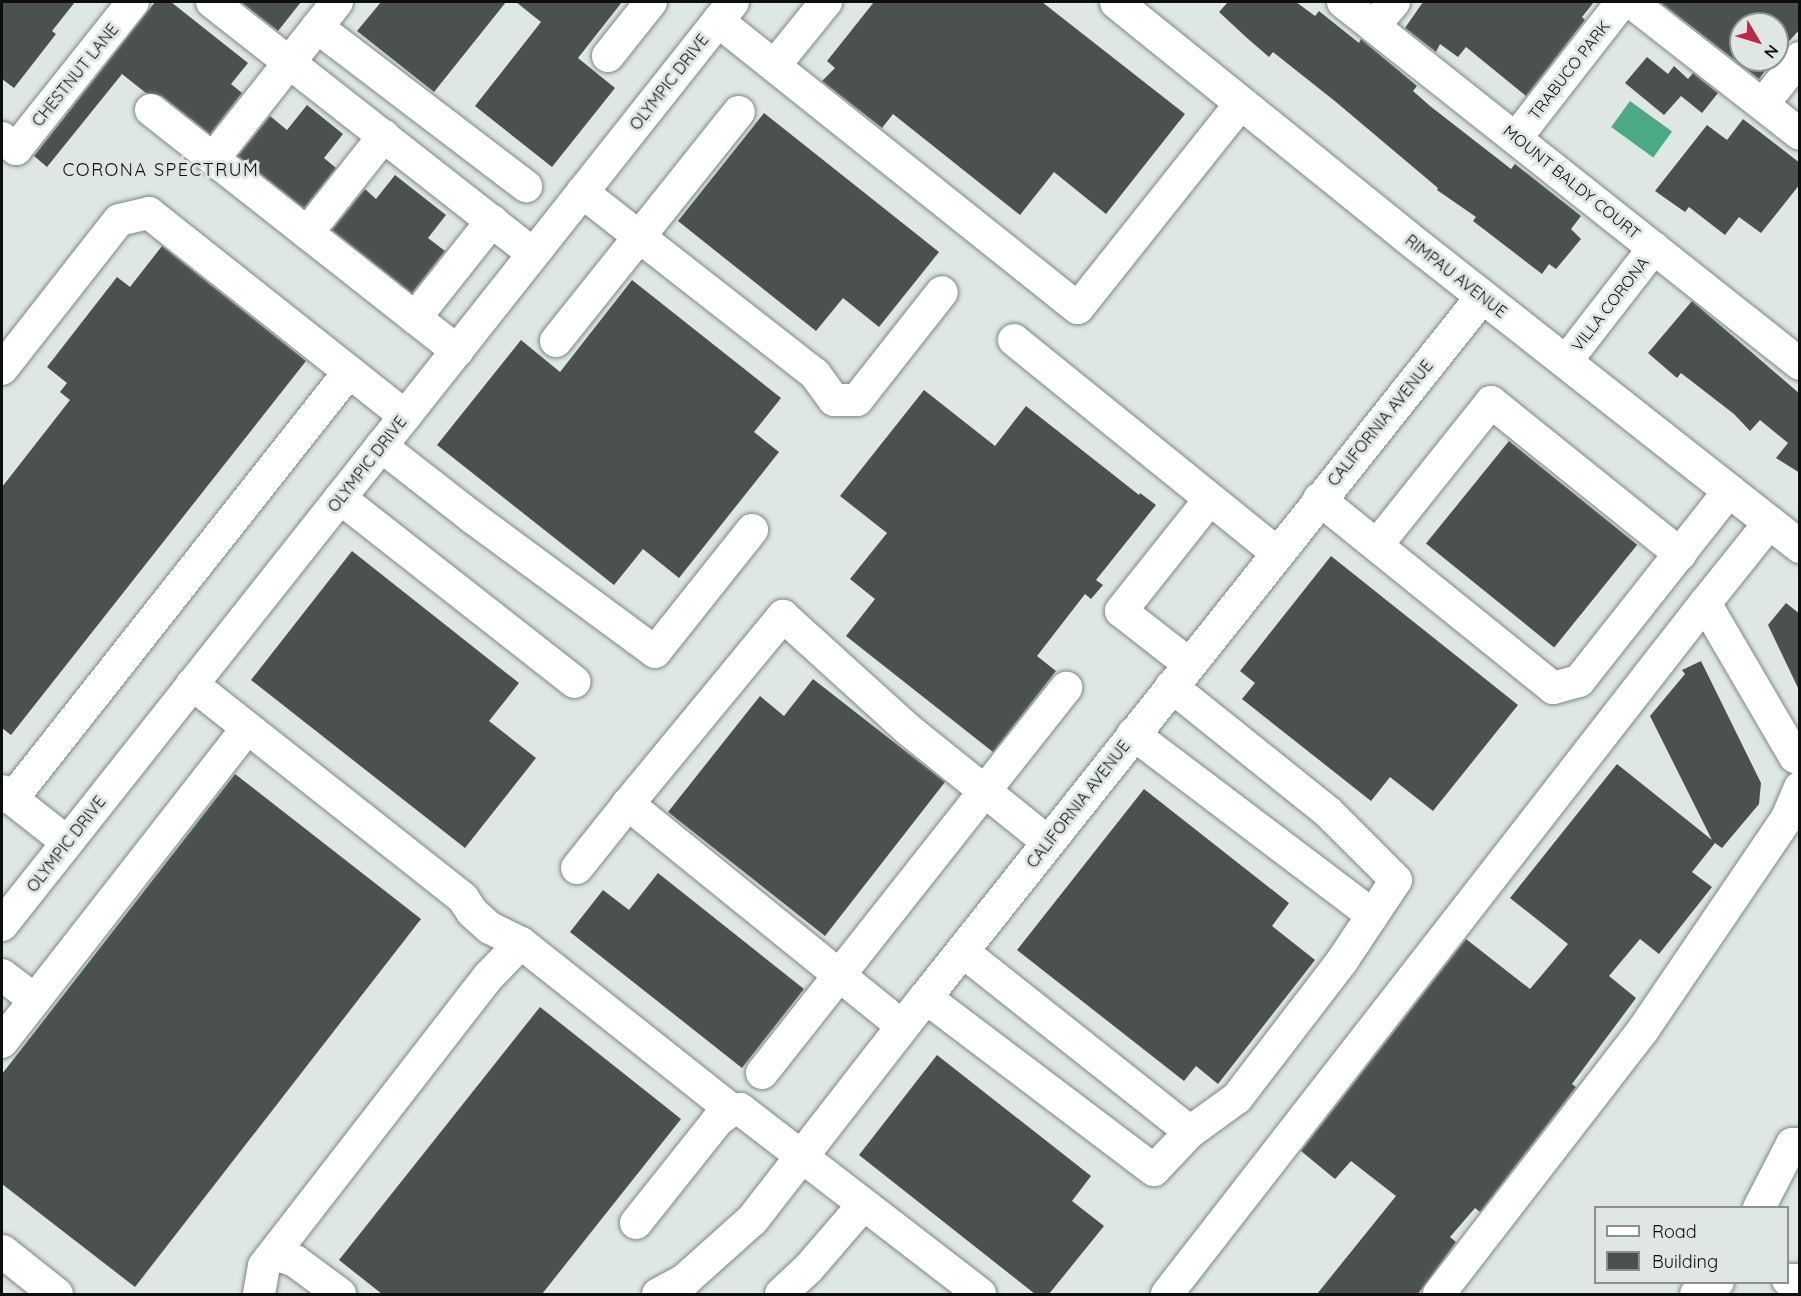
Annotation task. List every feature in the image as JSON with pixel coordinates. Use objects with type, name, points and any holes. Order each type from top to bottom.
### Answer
[{"type":"main road","name":"RIMPAU AVENUE","points":[[1116,2],[1482,296],[1567,360],[1800,546]]},
{"type":"main road","name":"CALIFORNIA AVENUE","points":[[658,1294],[684,1280],[752,1219],[1276,553],[1482,296]]},
{"type":"main road","points":[[2,1251],[56,1294]]},
{"type":"street","name":"CHESTNUT LANE","points":[[9,144],[134,2]]},
{"type":"street","points":[[212,2],[533,254]]},
{"type":"street","points":[[213,159],[337,2]]},
{"type":"street","points":[[608,56],[651,2]]},
{"type":"street","points":[[775,65],[826,2]]},
{"type":"street","name":"MOUNT BALDY COURT","points":[[1343,2],[1654,248],[1794,349]]},
{"type":"street","points":[[1374,26],[1394,2]]},
{"type":"street","name":"TRABUCO PARK","points":[[1516,138],[1622,2]]},
{"type":"street","points":[[1631,2],[1800,134]]},
{"type":"street","points":[[725,11],[775,65],[1078,308],[1241,103]]},
{"type":"street","name":"OLYMPIC DRIVE","points":[[4,918],[67,842],[725,11]]},
{"type":"street","points":[[317,27],[526,186]]},
{"type":"street","points":[[1763,104],[1800,58]]},
{"type":"street","points":[[151,110],[457,351]]},
{"type":"street","points":[[556,341],[739,112]]},
{"type":"street","points":[[307,233],[384,136]]},
{"type":"street","points":[[582,192],[815,374],[834,400],[857,400],[942,292]]},
{"type":"street","points":[[2,369],[118,220],[149,213],[405,416]]},
{"type":"street","points":[[416,318],[492,221]]},
{"type":"street","name":"VILLA CORONA","points":[[1567,360],[1654,248]]},
{"type":"street","points":[[1014,340],[1276,553]]},
{"type":"street","points":[[67,842],[7,795],[349,372]]},
{"type":"street","points":[[1377,545],[1491,402],[1680,554]]},
{"type":"street","points":[[381,446],[472,517],[655,651],[752,530]]},
{"type":"street","points":[[1319,499],[1553,688],[1579,681],[1730,490]]},
{"type":"street","points":[[340,498],[575,682]]},
{"type":"street","points":[[925,997],[1155,1170],[1190,1132],[1237,1098],[1342,961],[1396,880],[1328,812],[1180,675],[1121,610],[1210,499]]},
{"type":"street","points":[[1167,1294],[1770,522]]},
{"type":"street","points":[[1705,603],[1795,757],[1800,759]]},
{"type":"street","points":[[577,868],[783,616],[910,731],[1048,842]]},
{"type":"street","points":[[192,684],[463,898],[472,912],[490,928],[521,943],[732,1110]]},
{"type":"street","points":[[762,1073],[1066,688]]},
{"type":"street","points":[[2,1042],[247,728]]},
{"type":"street","points":[[1133,734],[1372,915]]},
{"type":"street","points":[[1439,1294],[1643,1030],[1793,813],[1800,788]]},
{"type":"street","points":[[628,804],[902,1026]]},
{"type":"street","points":[[259,1294],[264,1266],[489,976],[521,943]]},
{"type":"street","points":[[962,951],[1190,1132]]},
{"type":"street","points":[[2,975],[35,1000]]},
{"type":"street","points":[[636,1222],[718,1120],[732,1110],[740,1109],[980,1294]]},
{"type":"street","points":[[1760,1206],[1792,1144],[1800,1144]]},
{"type":"street","points":[[781,1294],[808,1269],[863,1205]]},
{"type":"street","points":[[270,1258],[282,1256],[295,1261],[340,1294]]},
{"type":"street","points":[[1696,1294],[1714,1284]]},
{"type":"shaded area","points":[[1630,101],[1672,132],[1653,157],[1611,127]]},
{"type":"building","points":[[2,2],[75,2],[52,31],[56,34],[14,88],[2,79]]},
{"type":"building","points":[[155,2],[171,2],[248,63],[231,84],[242,93],[210,134],[162,96],[146,93],[122,74],[47,167],[34,156]]},
{"type":"building","points":[[241,2],[301,2],[278,31]]},
{"type":"building","points":[[381,2],[506,2],[434,92],[357,31]]},
{"type":"building","points":[[516,2],[622,2],[578,58],[615,88],[552,167],[475,106],[541,22]]},
{"type":"building","points":[[874,2],[1042,2],[1185,114],[1106,214],[1054,172],[1020,215],[893,114],[882,128],[822,81],[835,68],[827,61]]},
{"type":"building","points":[[1228,2],[1296,2],[1315,16],[1319,11],[1359,43],[1361,39],[1417,86],[1413,91],[1430,106],[1511,169],[1515,164],[1581,216],[1571,229],[1581,239],[1556,269],[1549,264],[1542,274],[1473,221],[1476,217],[1437,190],[1438,188],[1336,102],[1273,52],[1269,57],[1247,38],[1219,12]]},
{"type":"building","points":[[1423,2],[1594,2],[1582,17],[1585,20],[1526,96],[1466,47],[1458,57],[1440,44],[1436,52],[1405,28]]},
{"type":"building","points":[[1660,2],[1800,2],[1800,29],[1789,41],[1789,12],[1729,12],[1729,56]]},
{"type":"building","points":[[1647,57],[1668,74],[1674,66],[1688,79],[1693,73],[1718,93],[1702,113],[1681,96],[1664,115],[1625,83]]},
{"type":"building","points":[[1750,72],[1764,72],[1759,79]]},
{"type":"building","points":[[307,105],[343,134],[324,158],[336,168],[304,208],[238,156],[270,116],[287,130]]},
{"type":"building","points":[[764,113],[939,252],[879,327],[843,298],[816,331],[678,221]]},
{"type":"building","points":[[1743,119],[1800,163],[1800,184],[1761,233],[1739,217],[1725,235],[1689,207],[1685,212],[1655,191],[1707,125],[1727,140]]},
{"type":"building","points":[[395,175],[446,215],[428,238],[445,251],[412,293],[332,230],[365,189],[376,199]]},
{"type":"building","points":[[162,246],[306,361],[11,735],[2,728],[2,487],[70,400],[60,392],[67,383],[47,367],[117,277],[130,287]]},
{"type":"building","points":[[632,280],[781,398],[754,432],[779,452],[679,578],[643,549],[614,585],[437,445],[521,340],[560,372]]},
{"type":"building","points":[[1692,301],[1800,394],[1800,473],[1776,458],[1788,443],[1760,420],[1750,431],[1734,414],[1681,373],[1677,378],[1648,353]]},
{"type":"building","points":[[924,390],[995,446],[1026,406],[1139,495],[1140,493],[1156,505],[1096,580],[1103,585],[1091,599],[1085,594],[1037,656],[1056,671],[993,752],[846,636],[875,599],[850,579],[887,533],[840,496]]},
{"type":"building","points":[[1509,441],[1637,545],[1554,647],[1426,544]]},
{"type":"building","points":[[352,551],[519,683],[489,721],[536,758],[465,848],[251,680]]},
{"type":"building","points":[[1331,556],[1518,705],[1433,811],[1390,777],[1371,801],[1242,699],[1255,683],[1240,671]]},
{"type":"building","points":[[1786,603],[1800,614],[1800,692],[1768,625]]},
{"type":"building","points":[[1701,661],[1761,783],[1759,804],[1722,848],[1715,843],[1692,872],[1712,887],[1659,954],[1640,939],[1609,976],[1636,998],[1572,1084],[1576,1087],[1480,1212],[1475,1208],[1450,1237],[1456,1242],[1418,1294],[1317,1294],[1396,1196],[1351,1161],[1335,1179],[1301,1151],[1466,939],[1530,989],[1568,944],[1510,898],[1617,764],[1712,840],[1650,716],[1685,674],[1682,670]]},
{"type":"building","points":[[813,679],[945,782],[825,936],[668,812],[760,696],[784,716]]},
{"type":"building","points":[[235,774],[421,919],[135,1287],[2,1184],[2,1074]]},
{"type":"building","points":[[1144,789],[1289,903],[1272,926],[1315,960],[1218,1084],[1196,1066],[1184,1081],[1017,950]]},
{"type":"building","points":[[658,873],[804,989],[742,1068],[570,932],[603,890],[629,910]]},
{"type":"building","points":[[540,1007],[681,1119],[542,1294],[382,1294],[339,1260]]},
{"type":"building","points":[[937,1055],[1091,1176],[1072,1201],[1104,1226],[1049,1294],[1035,1294],[859,1155]]},
{"type":"district","name":"CORONA SPECTRUM","points":[[161,170]]}]
